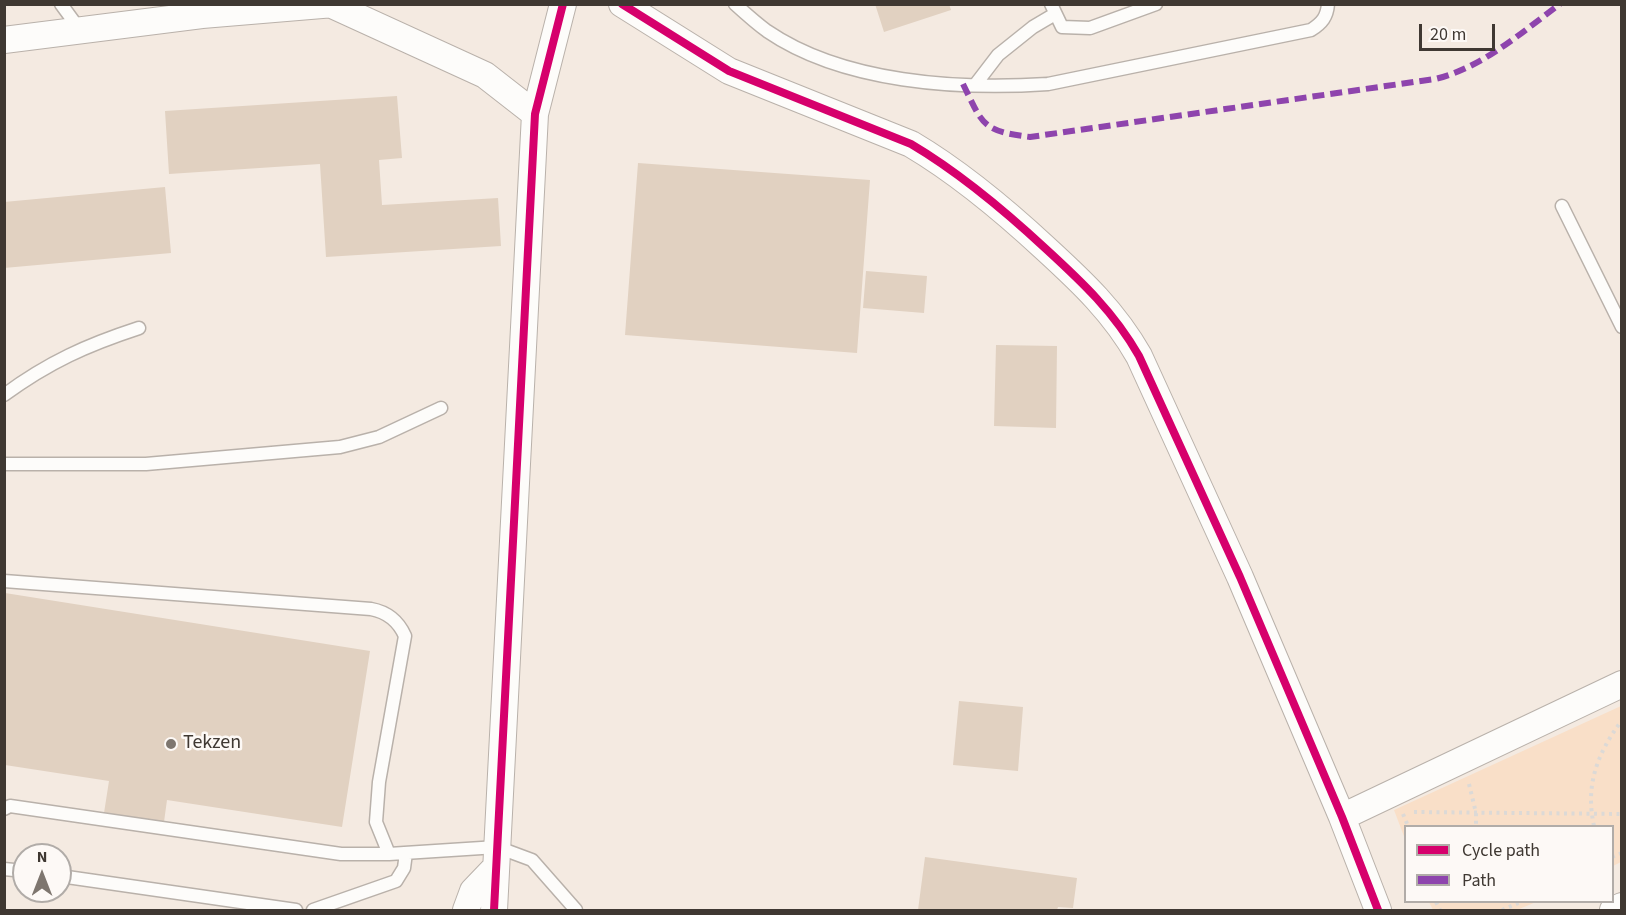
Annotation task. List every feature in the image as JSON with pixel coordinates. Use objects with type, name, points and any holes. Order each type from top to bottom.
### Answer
[{"type":"street","points":[[494,910],[535,114],[563,4]]},
{"type":"street","points":[[622,4],[729,72],[911,144],[936,159],[959,175],[1026,231],[1109,310],[1125,331],[1139,356],[1235,566],[1378,910]]},
{"type":"street","points":[[4,40],[202,15],[333,5],[485,75],[535,114]]},
{"type":"street","points":[[1341,817],[1622,684]]},
{"type":"street","points":[[466,910],[473,891],[497,857]]},
{"type":"street","points":[[1613,910],[1622,906]]},
{"type":"lane","points":[[61,4],[80,30]]},
{"type":"lane","points":[[735,4],[768,32],[816,57],[867,72],[928,84],[975,85],[1048,84],[1311,30],[1321,24],[1328,13],[1329,4]]},
{"type":"lane","points":[[975,85],[998,55],[1053,9],[1062,27],[1090,28],[1156,4]]},
{"type":"lane","points":[[1562,206],[1622,327]]},
{"type":"lane","points":[[4,395],[56,362],[94,343],[139,328]]},
{"type":"lane","points":[[4,465],[146,464],[340,447],[379,437],[441,408]]},
{"type":"lane","points":[[4,581],[371,609],[389,615],[402,627],[405,636],[379,782],[376,822],[389,854]]},
{"type":"lane","points":[[4,809],[10,806],[341,854],[406,853],[532,860],[576,910]]},
{"type":"lane","points":[[313,910],[396,881],[404,868],[406,853]]},
{"type":"lane","points":[[72,878],[296,910]]},
{"type":"path","points":[[1594,825],[1591,800],[1597,759],[1608,738],[1622,720]]},
{"type":"path","points":[[1468,782],[1476,813],[1476,825]]},
{"type":"path","points":[[1407,825],[1402,812],[1622,814]]},
{"type":"path","points":[[1502,910],[1519,903]]},
{"type":"shaded area","points":[[1621,706],[1621,862],[1614,866],[1614,825],[1404,825],[1404,836],[1394,810]]},
{"type":"shaded area","points":[[1430,903],[1534,903],[1517,910],[1433,910]]},
{"type":"building","points":[[875,4],[949,4],[951,10],[884,32]]},
{"type":"building","points":[[397,96],[402,158],[379,160],[382,205],[498,198],[501,246],[326,257],[320,164],[169,174],[165,111]]},
{"type":"building","points":[[638,163],[870,180],[857,353],[625,335]]},
{"type":"building","points":[[165,187],[171,253],[4,268],[4,202]]},
{"type":"building","points":[[866,271],[927,276],[924,313],[863,308]]},
{"type":"building","points":[[996,345],[1057,346],[1056,428],[994,426]]},
{"type":"building","points":[[5,593],[370,651],[342,827],[167,800],[164,822],[104,813],[109,781],[5,765]]},
{"type":"building","points":[[959,701],[1023,707],[1018,771],[953,765]]},
{"type":"building","points":[[925,857],[1077,878],[1073,908],[918,910]]},
{"type":"marked path","points":[[963,84],[975,109],[986,124],[1002,132],[1030,137],[1435,79],[1469,67],[1485,58],[1560,4]]},
{"type":"cycle path","points":[[494,910],[535,114],[563,4]]},
{"type":"cycle path","points":[[622,4],[729,71],[911,144],[929,155],[1014,220],[1097,298],[1119,325],[1139,356],[1240,577],[1342,817],[1378,910]]},
{"type":"place","name":"Tekzen","points":[[171,744]]}]
